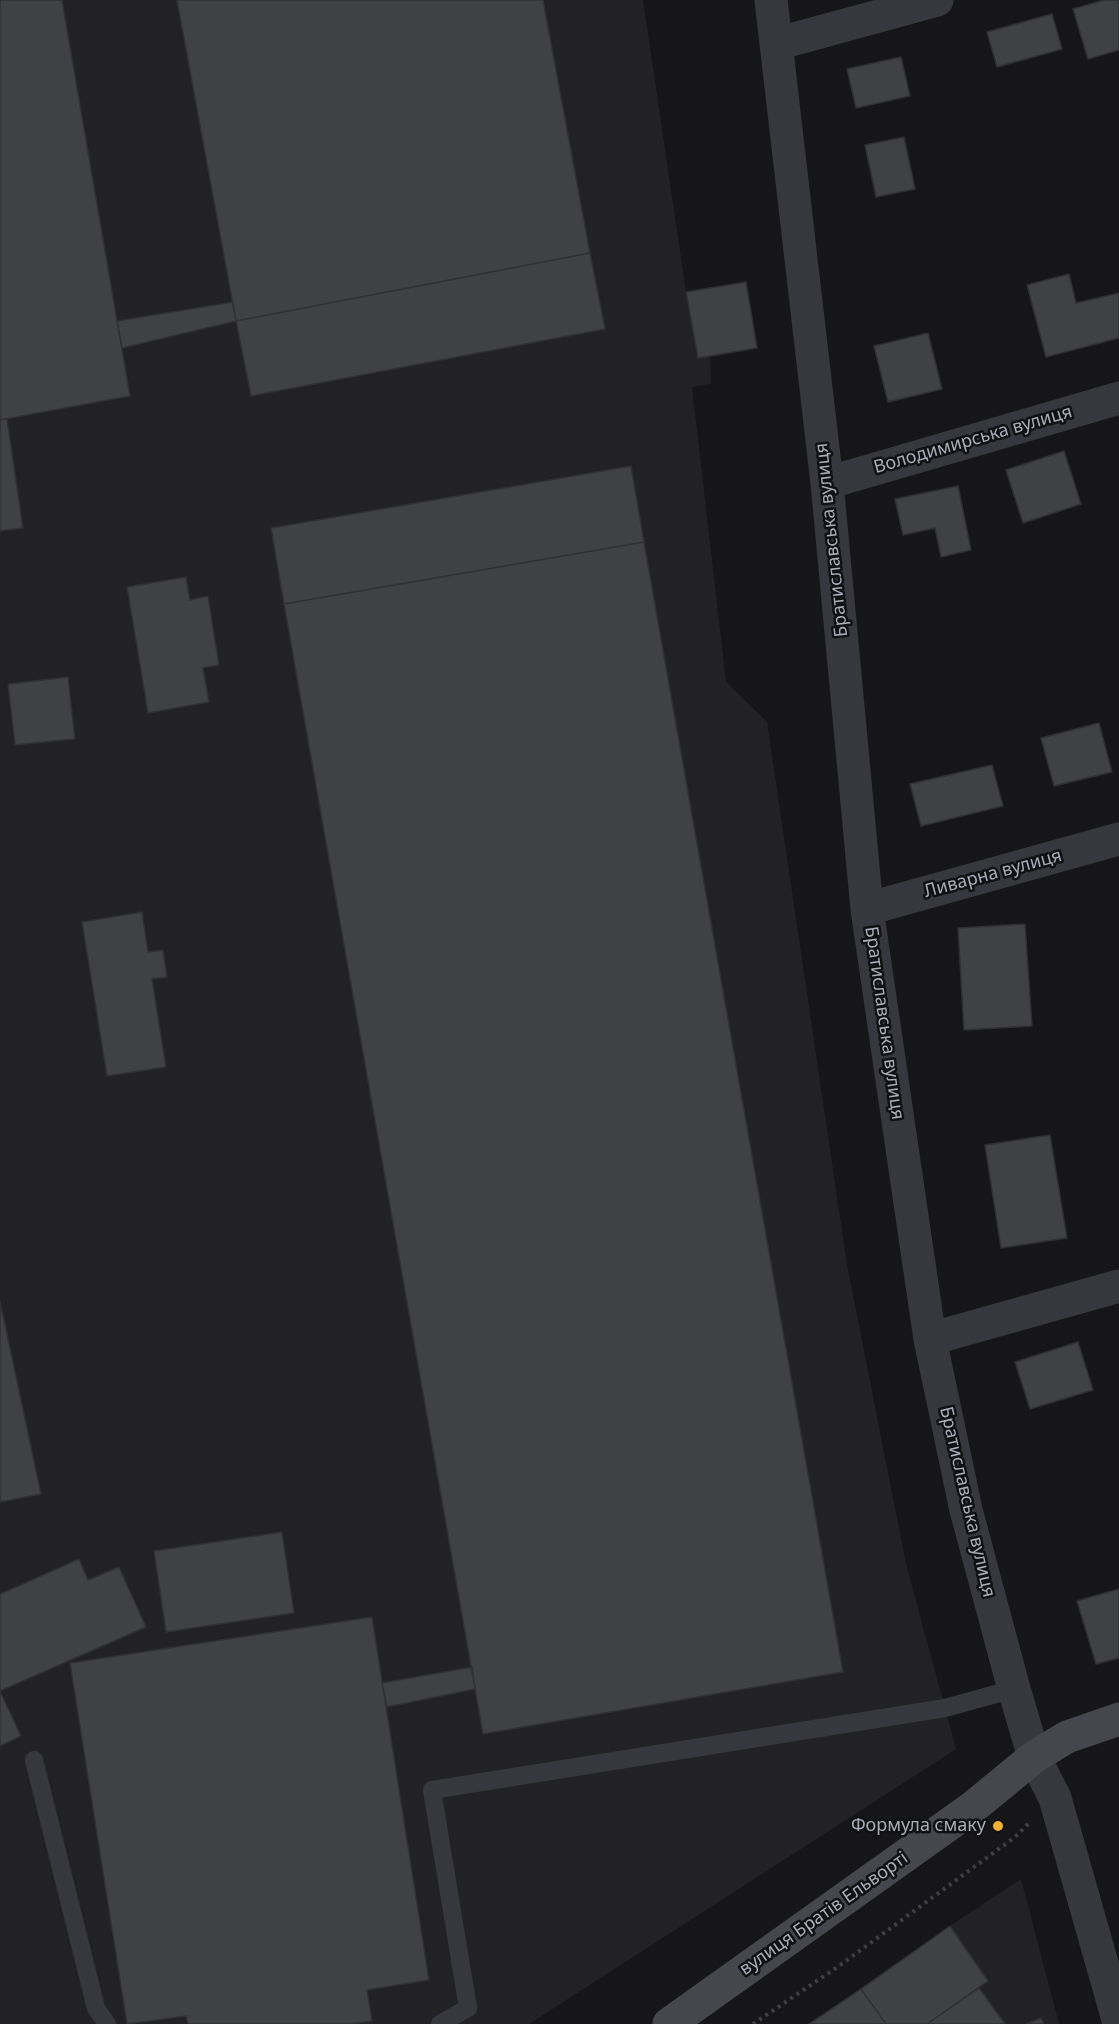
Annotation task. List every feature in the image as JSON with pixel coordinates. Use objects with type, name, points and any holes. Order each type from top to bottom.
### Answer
[{"type":"main road","name":"вулиця Братів Ельворті","points":[[669,2024],[972,1808],[1034,1757],[1067,1737],[1119,1719]]},
{"type":"street","name":"Братиславська вулиця","points":[[771,0],[827,483],[867,909],[930,1339],[966,1510],[1014,1689],[1034,1757],[1054,1798],[1119,2023]]},
{"type":"street","points":[[777,44],[938,0]]},
{"type":"street","name":"Володимирська вулиця","points":[[827,483],[1119,398]]},
{"type":"street","name":"Ливарна вулиця","points":[[867,909],[1119,839]]},
{"type":"street","points":[[930,1339],[1119,1286]]},
{"type":"lane","points":[[440,2024],[468,2008],[432,1791],[945,1708],[1014,1689]]},
{"type":"lane","points":[[34,1760],[96,2008],[107,2024]]},
{"type":"path","points":[[753,2024],[838,1966],[1015,1837],[1054,1798]]},
{"type":"shaded area","points":[[0,0],[643,0],[686,292],[710,356],[711,384],[692,387],[726,682],[767,722],[847,1265],[906,1564],[956,1749],[529,2024],[0,2024]]},
{"type":"shaded area","points":[[1021,1879],[1059,2024],[809,2024],[950,1926]]},
{"type":"building","points":[[0,0],[62,0],[130,396],[0,420]]},
{"type":"building","points":[[177,0],[543,0],[590,253],[236,321]]},
{"type":"building","points":[[1104,0],[1119,0],[1119,50],[1088,59],[1073,9]]},
{"type":"building","points":[[1052,14],[1062,49],[997,67],[987,32]]},
{"type":"building","points":[[901,57],[910,96],[856,108],[847,69]]},
{"type":"building","points":[[904,137],[915,189],[876,197],[865,145]]},
{"type":"building","points":[[590,253],[605,329],[251,396],[236,321]]},
{"type":"building","points":[[1069,274],[1076,303],[1119,293],[1119,338],[1046,357],[1027,285]]},
{"type":"building","points":[[746,282],[757,348],[698,358],[686,292]]},
{"type":"building","points":[[233,302],[236,321],[122,348],[117,321]]},
{"type":"building","points":[[928,333],[942,389],[888,402],[874,346]]},
{"type":"building","points":[[7,419],[23,528],[0,531],[0,420]]},
{"type":"building","points":[[1064,451],[1081,504],[1023,523],[1006,470]]},
{"type":"building","points":[[631,466],[644,542],[284,604],[271,528]]},
{"type":"building","points":[[958,486],[971,550],[941,557],[935,528],[903,535],[895,499]]},
{"type":"building","points":[[644,542],[843,1672],[483,1734],[284,604]]},
{"type":"building","points":[[186,577],[190,600],[208,596],[219,665],[203,668],[209,702],[148,713],[127,587]]},
{"type":"building","points":[[68,677],[75,739],[15,745],[8,684]]},
{"type":"building","points":[[1099,723],[1112,772],[1054,786],[1041,738]]},
{"type":"building","points":[[992,765],[1003,806],[921,826],[910,784]]},
{"type":"building","points":[[142,912],[148,952],[163,950],[167,977],[152,979],[166,1067],[107,1076],[82,922]]},
{"type":"building","points":[[1025,924],[1032,1026],[964,1030],[958,928]]},
{"type":"building","points":[[1050,1135],[1067,1238],[1001,1248],[985,1145]]},
{"type":"building","points":[[0,1301],[41,1494],[0,1502]]},
{"type":"building","points":[[1078,1342],[1093,1390],[1030,1409],[1015,1362]]},
{"type":"building","points":[[282,1532],[294,1613],[166,1632],[154,1551]]},
{"type":"building","points":[[79,1559],[88,1580],[119,1567],[146,1627],[0,1691],[0,1594]]},
{"type":"building","points":[[1119,1589],[1119,1658],[1096,1664],[1077,1601]]},
{"type":"building","points":[[372,1617],[429,1980],[367,1990],[372,2021],[351,2024],[188,2024],[186,2016],[127,2024],[70,1663]]},
{"type":"building","points":[[472,1667],[475,1689],[387,1707],[382,1683]]},
{"type":"building","points":[[0,1691],[21,1736],[0,1746]]},
{"type":"building","points":[[950,1926],[988,1981],[927,2024],[886,2024],[861,1989]]},
{"type":"building","points":[[979,1988],[1005,2024],[927,2024]]},
{"type":"building","points":[[861,1989],[886,2024],[809,2024]]},
{"type":"building","points":[[1041,2018],[1044,2024],[1026,2024]]},
{"type":"place","name":"Формула смаку","points":[[998,1826]]}]
